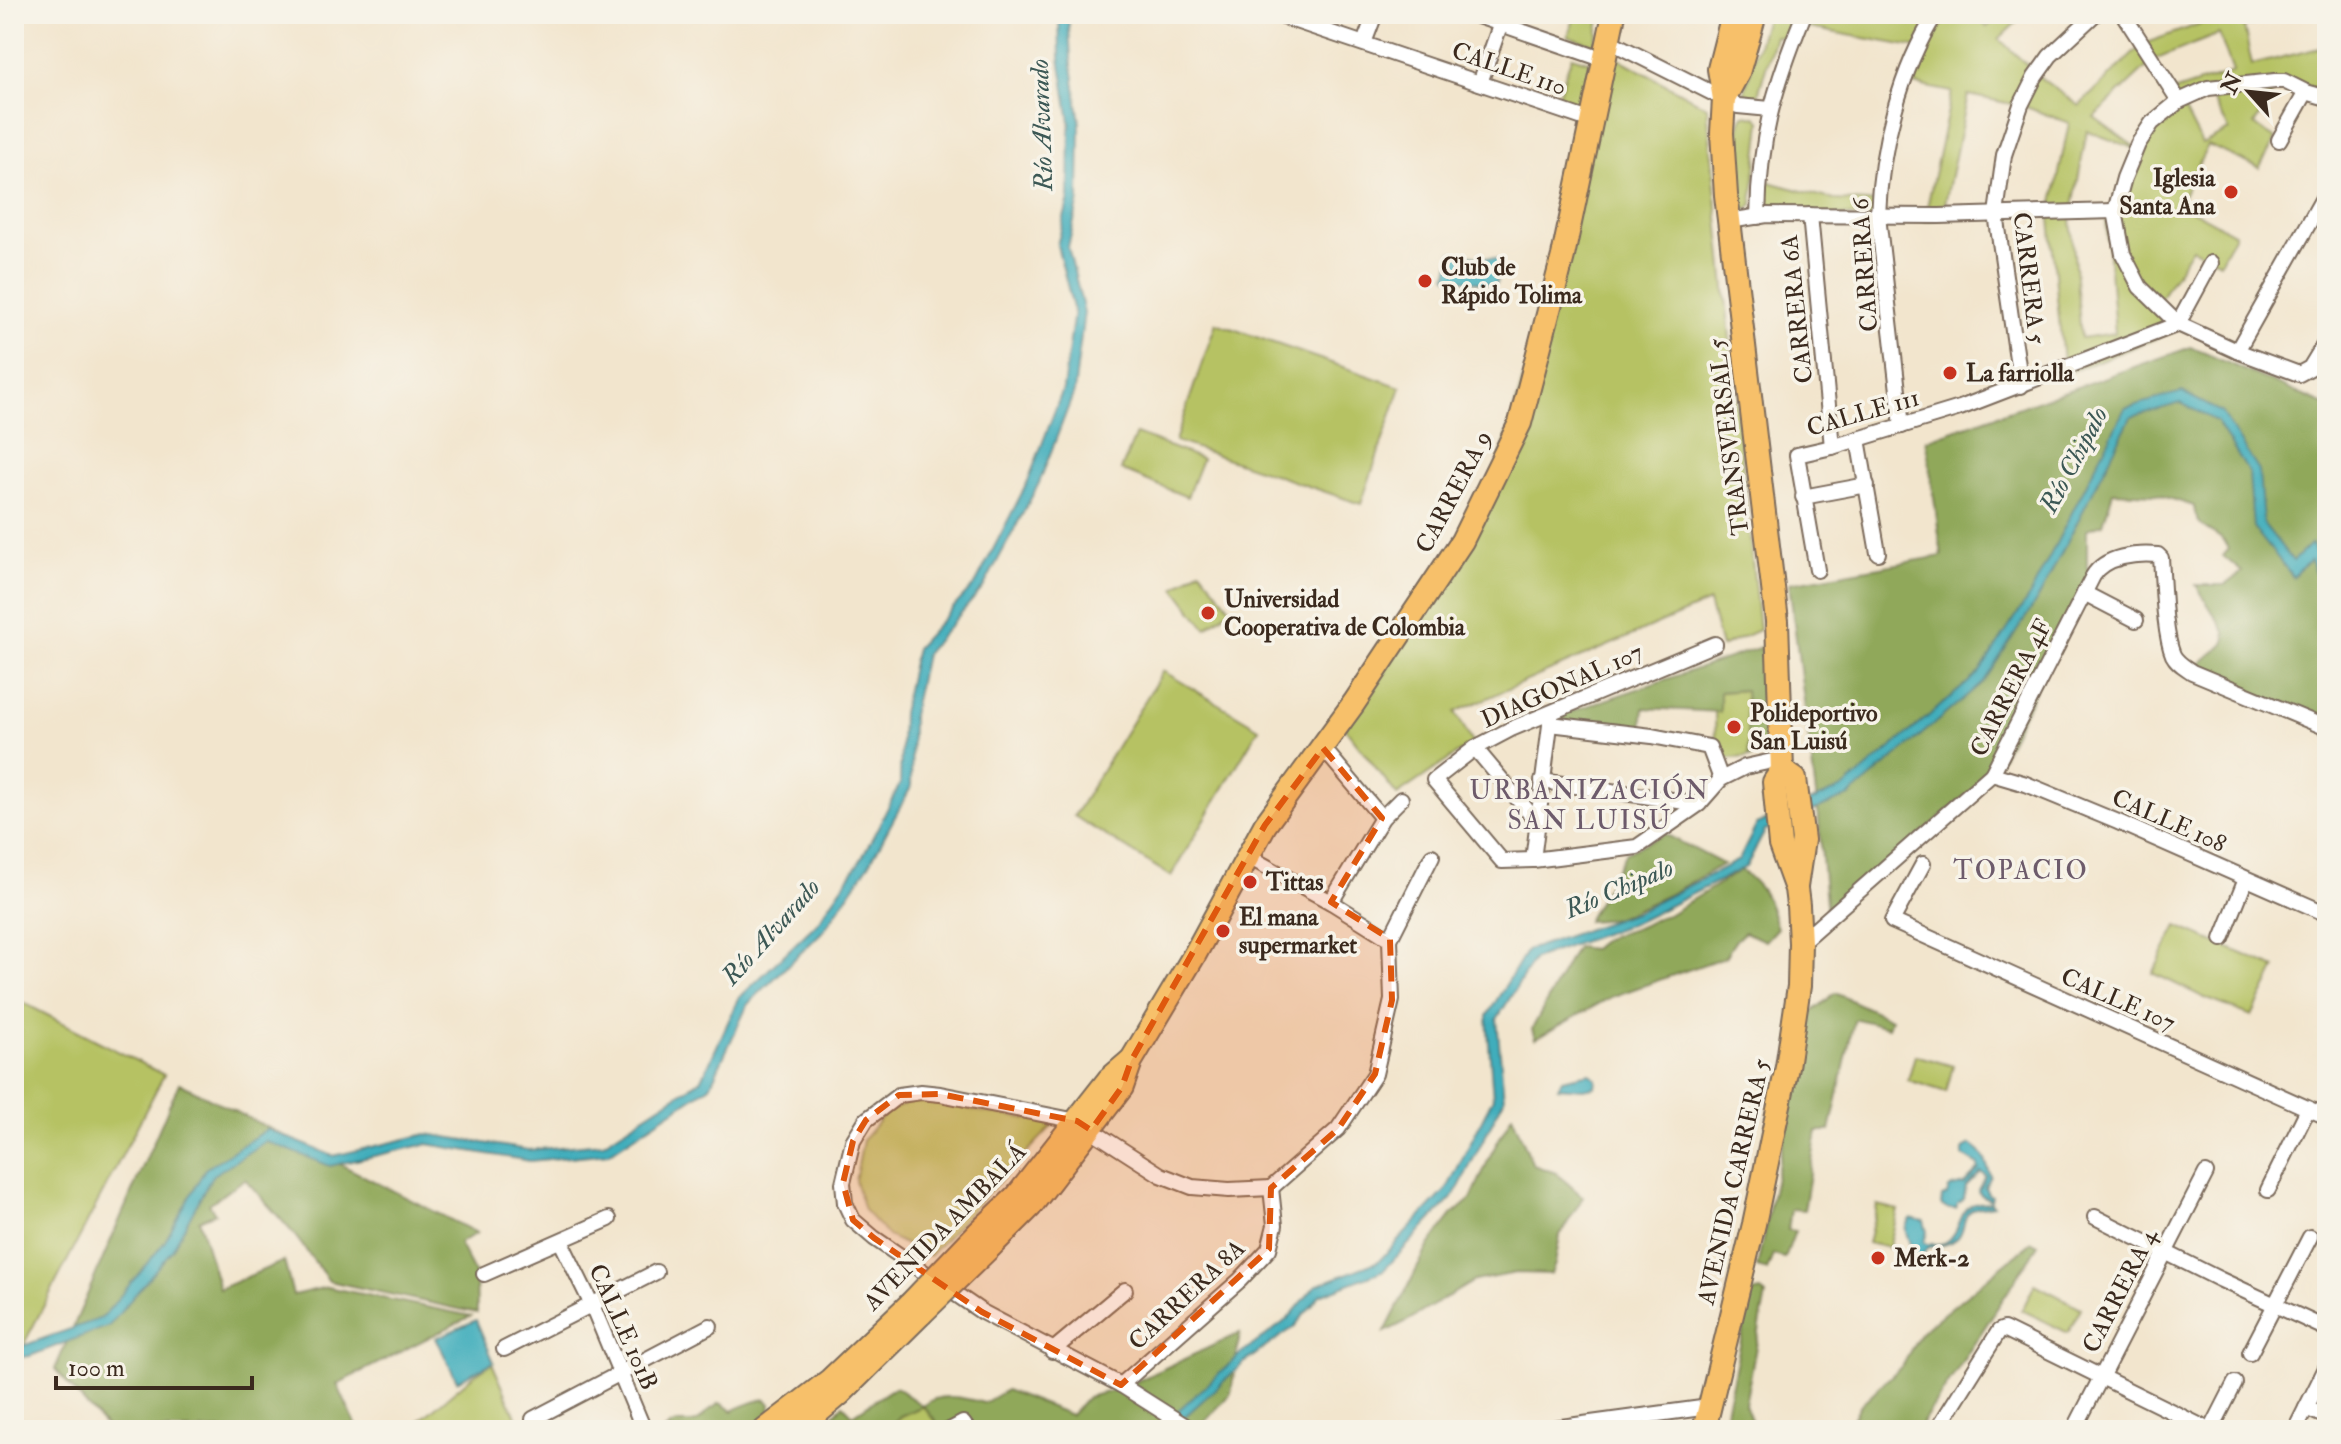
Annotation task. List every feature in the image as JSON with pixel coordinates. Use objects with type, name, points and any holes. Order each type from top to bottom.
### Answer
[{"type":"main road","name":"CARRERA 9","points":[[1131,1061],[1195,954],[1265,825],[1323,748],[1462,541],[1520,423],[1563,256],[1614,14]]},
{"type":"main road","name":"TRANSVERSAL 5","points":[[1733,14],[1719,69],[1724,99],[1722,133],[1729,221],[1777,621],[1783,772],[1780,845],[1796,889]]},
{"type":"main road","points":[[1724,99],[1738,73],[1755,14]]},
{"type":"main road","name":"TRANSVERSAL 5","points":[[1783,772],[1803,840],[1796,889],[1800,943]]},
{"type":"main road","name":"AVENIDA CARRERA 5","points":[[1704,1430],[1754,1224],[1787,1067],[1799,986],[1800,943]]},
{"type":"main road","name":"AVENIDA AMBALÁ","points":[[797,1430],[841,1393],[984,1239],[1017,1196],[1122,1087],[1131,1061]]},
{"type":"main road","name":"AVENIDA AMBALÁ","points":[[765,1430],[916,1309]]},
{"type":"street","name":"CALLE 110","points":[[1275,14],[1592,121]]},
{"type":"street","points":[[1364,43],[1375,14]]},
{"type":"street","points":[[1472,14],[1503,19],[1607,50],[1738,106],[1770,109]]},
{"type":"street","points":[[1758,217],[1758,178],[1770,109],[1786,57],[1804,14]]},
{"type":"street","name":"CARRERA 6","points":[[1902,426],[1878,216],[1887,140],[1919,43],[1936,14]]},
{"type":"street","name":"CARRERA 5","points":[[2021,386],[1996,214],[2004,155],[2021,105],[2035,77],[2050,56],[2095,14]]},
{"type":"street","points":[[2123,14],[2179,101]]},
{"type":"street","points":[[1480,83],[1503,19]]},
{"type":"street","points":[[2279,140],[2320,94],[2284,81],[2208,88],[2179,101],[2152,123],[2138,144],[2124,178],[2115,211],[2123,254],[2140,287],[2178,324],[2237,351],[2299,374],[2310,368],[2327,340]]},
{"type":"street","points":[[2237,351],[2327,191]]},
{"type":"street","points":[[1729,221],[1810,215],[2115,211]]},
{"type":"street","name":"CARRERA 6A","points":[[1810,215],[1832,447]]},
{"type":"street","points":[[2178,324],[2211,263]]},
{"type":"street","name":"CALLE 111","points":[[1803,497],[1797,455],[1902,426],[2021,386],[2178,324]]},
{"type":"street","points":[[1858,439],[1878,553]]},
{"type":"street","points":[[1817,570],[1803,497],[1867,485]]},
{"type":"street","name":"CARRERA 4F","points":[[1800,943],[1992,774],[2084,593],[2098,568],[2106,562],[2139,555],[2159,556],[2169,638],[2176,659],[2192,672],[2327,728]]},
{"type":"street","points":[[2084,593],[2136,620]]},
{"type":"street","name":"DIAGONAL 107","points":[[1533,860],[1502,861],[1434,780],[1475,748],[1511,729],[1551,718],[1715,644]]},
{"type":"street","points":[[1721,779],[1709,747],[1551,718],[1533,860],[1637,847],[1699,804],[1721,779],[1745,767],[1783,772]]},
{"type":"street","points":[[1323,748],[1382,818]]},
{"type":"street","points":[[1475,748],[1537,822]]},
{"type":"street","name":"CALLE 108","points":[[1992,774],[2037,789],[2327,914]]},
{"type":"street","points":[[1542,781],[1699,804]]},
{"type":"street","points":[[1331,902],[1382,818],[1401,799]]},
{"type":"street","points":[[1247,856],[1390,939]]},
{"type":"street","points":[[1190,1429],[1121,1385],[1052,1351],[961,1299],[874,1238],[853,1220],[845,1203],[843,1183],[853,1141],[866,1120],[899,1095],[921,1092],[940,1094],[1084,1126],[1161,1175],[1192,1187],[1229,1190],[1271,1188],[1338,1129],[1375,1074],[1392,1000],[1390,939],[1432,856]]},
{"type":"street","name":"CALLE 107","points":[[1923,864],[1892,921],[2306,1113],[2327,1117]]},
{"type":"street","points":[[2222,939],[2246,879]]},
{"type":"street","points":[[2268,1190],[2306,1113]]},
{"type":"street","name":"CARRERA 4","points":[[2074,1430],[2206,1173]]},
{"type":"street","name":"CARRERA 8A","points":[[1121,1385],[1229,1290],[1269,1249],[1275,1225],[1271,1188]]},
{"type":"street","points":[[2095,1217],[2327,1329]]},
{"type":"street","points":[[484,1274],[609,1219]]},
{"type":"street","points":[[2250,1353],[2310,1237]]},
{"type":"street","name":"CALLE 101B","points":[[561,1242],[592,1305],[644,1430]]},
{"type":"street","points":[[504,1349],[656,1272]]},
{"type":"street","points":[[1052,1351],[1125,1290]]},
{"type":"street","points":[[533,1419],[710,1326]]},
{"type":"street","points":[[1937,1430],[1999,1331],[2004,1329],[2210,1430],[2235,1383]]},
{"type":"street","points":[[2295,1430],[2327,1366]]},
{"type":"street","points":[[1539,1430],[1709,1407]]},
{"type":"street","points":[[2306,1408],[2327,1417]]},
{"type":"highlighted area","points":[[1323,748],[1382,818],[1331,902],[1390,939],[1392,1000],[1375,1074],[1338,1129],[1271,1188],[1269,1249],[1121,1385],[982,1312],[874,1238],[853,1220],[843,1183],[853,1141],[866,1120],[899,1095],[940,1094],[1077,1121],[1091,1130],[1122,1087],[1131,1061],[1265,825]]},
{"type":"green space","points":[[1576,14],[1601,14],[1595,45],[1568,36]]},
{"type":"green space","points":[[1767,14],[1795,14],[1785,38],[1775,36],[1758,95],[1746,97],[1744,94]]},
{"type":"green space","points":[[1810,14],[1974,14],[1987,27],[2001,14],[2025,14],[1999,39],[2042,79],[2079,106],[2143,44],[2216,18],[2215,14],[2284,14],[2244,27],[2252,65],[2327,46],[2327,100],[2278,84],[2254,125],[2276,139],[2259,168],[2208,145],[2179,203],[2235,234],[2220,262],[2192,248],[2158,302],[2183,328],[2064,374],[2050,218],[2069,123],[2026,107],[1968,95],[1942,218],[1924,221],[1952,92],[1907,83],[1919,48],[1804,27]],"holes":[[[2219,34],[2233,72],[2173,92],[2180,103],[2155,128],[2139,150],[2094,117],[2154,60]],[[2208,91],[2229,130],[2202,144],[2181,103]],[[2087,131],[2139,150],[2106,218],[2115,333],[2081,338],[2071,218]]]},
{"type":"green space","points":[[1572,56],[1591,62],[1581,109],[1556,100]]},
{"type":"green space","points":[[1616,57],[1707,107],[1759,630],[1721,647],[1709,602],[1455,712],[1473,743],[1397,795],[1345,728],[1483,518]]},
{"type":"green space","points":[[1744,115],[1757,117],[1761,121],[1752,204],[1747,209],[1742,206],[1738,158],[1739,133]]},
{"type":"green space","points":[[1766,181],[1835,200],[1882,203],[1880,219],[1768,208]]},
{"type":"green space","points":[[1216,323],[1401,387],[1361,504],[1175,441]]},
{"type":"green space","points":[[2191,347],[2327,406],[2327,723],[2193,670],[2226,639],[2225,632],[2196,585],[2225,585],[2242,572],[2223,556],[2229,549],[2199,522],[2194,506],[2156,494],[2113,492],[2103,524],[2087,529],[2087,568],[2095,572],[1995,770],[1827,915],[1818,811],[1789,583],[1942,556],[1926,440]]},
{"type":"green space","points":[[1136,434],[1202,459],[1187,497],[1121,470]]},
{"type":"green space","points":[[1200,569],[1231,609],[1206,628],[1175,588]]},
{"type":"green space","points":[[1761,647],[1766,756],[1749,757],[1745,690],[1720,692],[1720,712],[1644,708],[1642,729],[1549,719]]},
{"type":"green space","points":[[1163,671],[1259,728],[1171,876],[1074,816]]},
{"type":"green space","name":"Polideportivo San Luisú","points":[[1746,690],[1749,757],[1716,759],[1715,711],[1720,711],[1719,692]]},
{"type":"green space","points":[[1665,834],[1723,864],[1668,895],[1615,919],[1587,921],[1626,852]]},
{"type":"green space","points":[[1741,870],[1761,889],[1771,910],[1777,928],[1765,941],[1745,932],[1725,957],[1611,997],[1535,1039],[1532,1029],[1576,947],[1592,949],[1609,937],[1668,915]]},
{"type":"green space","points":[[2177,926],[2276,968],[2252,1016],[2153,973]]},
{"type":"green space","points":[[1835,993],[1891,1019],[1888,1027],[1857,1019],[1854,1021],[1830,1131],[1817,1131],[1804,1210],[1791,1209],[1788,1230],[1795,1231],[1785,1258],[1773,1255],[1767,1270],[1757,1267],[1810,1014]]},
{"type":"green space","points":[[14,998],[164,1075],[14,1363]]},
{"type":"green space","points":[[1915,1055],[1953,1066],[1946,1092],[1908,1080]]},
{"type":"green space","points":[[179,1083],[477,1233],[459,1243],[476,1276],[477,1313],[329,1281],[293,1233],[245,1179],[209,1204],[215,1213],[199,1220],[219,1289],[284,1261],[293,1295],[327,1287],[471,1316],[337,1384],[358,1430],[108,1430],[55,1369]]},
{"type":"green space","points":[[923,1097],[977,1111],[1055,1123],[929,1256],[888,1236],[864,1210],[855,1181],[863,1140],[886,1112]]},
{"type":"green space","points":[[1512,1115],[1533,1165],[1556,1173],[1583,1197],[1560,1235],[1551,1274],[1516,1273],[1474,1281],[1385,1332],[1429,1245],[1452,1215],[1471,1199]]},
{"type":"green space","points":[[1877,1205],[1898,1210],[1889,1248],[1868,1243]]},
{"type":"green space","points":[[2032,1242],[2038,1245],[1918,1430],[1847,1430],[1861,1404],[1903,1365],[1921,1332]]},
{"type":"green space","points":[[2035,1284],[2081,1308],[2068,1333],[2022,1310]]},
{"type":"green space","points":[[1761,1291],[1766,1295],[1745,1404],[1755,1430],[1722,1430],[1751,1293]]},
{"type":"green space","points":[[1240,1333],[1231,1393],[1197,1430],[976,1430],[966,1416],[940,1427],[923,1406],[944,1397],[984,1403],[1006,1390],[1071,1415],[1087,1397],[1120,1389]]},
{"type":"green space","points":[[492,1363],[522,1430],[411,1428],[470,1378]]},
{"type":"green space","points":[[895,1387],[923,1406],[900,1416],[887,1430],[817,1430],[843,1405],[853,1415]]},
{"type":"green space","points":[[765,1399],[771,1404],[770,1414],[758,1430],[665,1430],[674,1424],[698,1421],[720,1403],[733,1411]]},
{"type":"green space","points":[[923,1406],[940,1427],[933,1430],[887,1430],[900,1416]]},
{"type":"water","points":[[1059,14],[1068,14],[1080,123],[1079,200],[1068,247],[1084,312],[1074,392],[1039,483],[983,588],[925,654],[912,715],[911,787],[870,863],[824,930],[748,1004],[710,1086],[609,1153],[530,1161],[427,1144],[330,1166],[266,1141],[212,1176],[172,1250],[109,1326],[30,1356],[14,1358],[14,1349],[102,1318],[164,1243],[205,1169],[267,1129],[333,1156],[427,1134],[529,1150],[603,1143],[702,1079],[739,998],[817,923],[862,858],[900,784],[902,713],[916,648],[976,583],[1028,481],[1063,389],[1074,312],[1057,245],[1069,199],[1070,122],[1060,58]]},
{"type":"water","points":[[1452,252],[1500,260],[1496,285],[1447,277]]},
{"type":"water","points":[[2182,392],[2221,412],[2259,471],[2263,523],[2293,561],[2312,543],[2327,580],[2327,602],[2310,560],[2293,577],[2253,527],[2249,473],[2216,421],[2181,403],[2131,417],[2039,597],[1985,680],[1850,796],[1765,831],[1746,867],[1641,920],[1534,959],[1497,1019],[1504,1099],[1455,1195],[1384,1270],[1320,1295],[1294,1327],[1245,1362],[1170,1430],[1156,1430],[1241,1354],[1288,1319],[1315,1286],[1379,1261],[1447,1189],[1493,1098],[1487,1016],[1527,950],[1637,912],[1739,860],[1757,824],[1845,787],[1979,673],[2030,595],[2125,408]]},
{"type":"water","points":[[1590,1073],[1596,1079],[1595,1087],[1558,1087],[1562,1079]]},
{"type":"water","points":[[1971,1145],[1983,1155],[1991,1176],[1985,1187],[1992,1196],[1991,1200],[1980,1194],[1986,1176],[1981,1172],[1966,1187],[1964,1199],[1956,1209],[1947,1209],[1941,1205],[1942,1197],[1947,1195],[1949,1188],[1964,1184],[1979,1169],[1977,1164],[1963,1156],[1963,1149]]},
{"type":"water","points":[[1991,1202],[1993,1205],[1968,1213],[1959,1236],[1953,1241],[1944,1245],[1929,1247],[1917,1261],[1906,1257],[1910,1244],[1906,1228],[1911,1218],[1924,1221],[1927,1232],[1924,1242],[1942,1244],[1954,1234],[1968,1208],[1976,1203]]},
{"type":"water","points":[[476,1320],[494,1362],[457,1381],[436,1338]]},
{"type":"place","name":"Iglesia Santa Ana","points":[[2231,192]]},
{"type":"place","name":"Club de Rápido Tolima","points":[[1425,281]]},
{"type":"place","name":"La farriolla","points":[[1950,373]]},
{"type":"place","name":"Universidad Cooperativa de Colombia","points":[[1208,613]]},
{"type":"place","name":"Polideportivo San Luisú","points":[[1734,727]]},
{"type":"place","name":"Tittas","points":[[1250,882]]},
{"type":"place","name":"El mana supermarket","points":[[1223,931]]},
{"type":"place","name":"Merk-2","points":[[1878,1258]]},
{"type":"district","name":"URBANIZACIÓN SAN LUISÚ","points":[[1590,806]]},
{"type":"district","name":"TOPACIO","points":[[2021,871]]},
{"type":"water label","name":"Río Alvarado","points":[[1042,125]]},
{"type":"water label","name":"Río Chipalo","points":[[2074,460]]},
{"type":"water label","name":"Río Chipalo","points":[[1619,889]]},
{"type":"water label","name":"Río Alvarado","points":[[771,932]]}]
